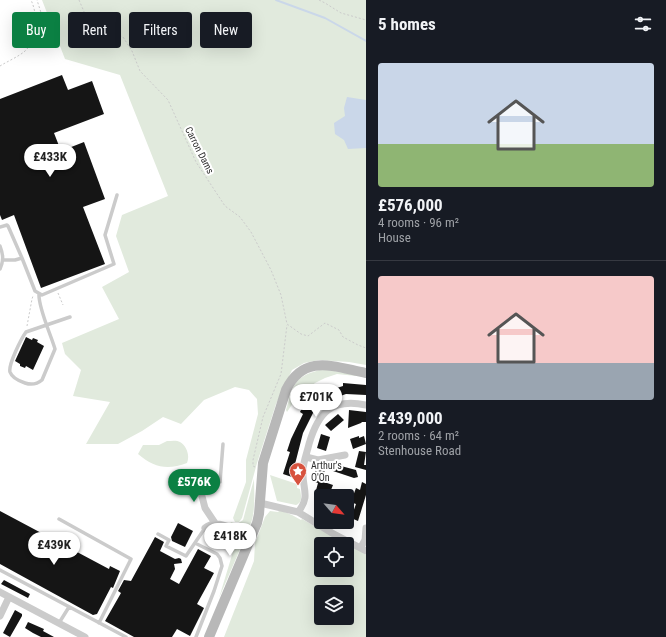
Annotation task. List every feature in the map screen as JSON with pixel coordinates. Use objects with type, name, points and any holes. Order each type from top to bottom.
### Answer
[{"type":"street","points":[[209,637],[251,538],[259,514],[263,463],[291,380],[297,373],[310,366],[320,365],[366,373]]},
{"type":"street","points":[[298,512],[305,501],[303,472],[316,424],[325,412],[337,405],[346,403],[366,404]]},
{"type":"street","points":[[306,457],[318,460],[345,455]]},
{"type":"street","points":[[196,473],[205,508],[216,524]]},
{"type":"street","points":[[260,503],[298,512],[332,533],[364,549],[366,528]]},
{"type":"street","points":[[205,528],[211,524],[220,524],[251,538]]},
{"type":"street","points":[[0,592],[85,637]]},
{"type":"street","points":[[0,616],[9,597]]},
{"type":"lane","points":[[37,293],[42,295],[114,264],[105,234],[117,195]]},
{"type":"lane","points":[[0,227],[8,226],[37,293],[38,300],[47,325],[55,348],[42,380],[34,385],[26,384],[13,377],[10,372],[10,364],[26,332],[47,325],[70,317]]},
{"type":"lane","points":[[0,246],[3,254],[3,260],[0,268]]},
{"type":"lane","points":[[3,260],[15,260],[22,258]]},
{"type":"lane","points":[[200,491],[220,482],[223,444]]},
{"type":"lane","points":[[59,520],[131,559],[99,623]]},
{"type":"lane","points":[[158,534],[169,540],[166,546],[186,556],[205,528]]},
{"type":"lane","points":[[195,543],[217,554],[220,558],[222,566],[196,637]]},
{"type":"lane","points":[[1,572],[126,637]]},
{"type":"lane","points":[[59,623],[70,607]]},
{"type":"path","points":[[31,0],[34,5],[35,12]]},
{"type":"path","points":[[37,0],[41,12]]},
{"type":"path","name":"Carron Dams","points":[[79,0],[85,14],[123,37],[132,51],[140,71],[168,100],[196,162],[225,206],[240,217],[251,232],[271,270],[281,295],[287,324],[281,374],[263,417],[253,460],[253,466],[258,469]]},
{"type":"path","points":[[319,0],[326,2],[341,13],[366,20]]},
{"type":"path","points":[[0,66],[26,48]]},
{"type":"path","points":[[56,289],[63,305]]},
{"type":"path","points":[[26,332],[32,299],[37,293]]},
{"type":"path","points":[[287,324],[301,334],[308,336],[325,323],[339,330],[344,337],[358,345],[365,347]]},
{"type":"shaded area","points":[[42,0],[366,0],[366,365],[319,360],[304,363],[292,370],[276,404],[257,463],[242,518],[239,522],[235,522],[233,518],[246,482],[246,460],[258,414],[257,399],[249,390],[235,387],[204,400],[181,424],[163,417],[142,431],[118,444],[86,444],[110,402],[73,396],[81,370],[65,354],[62,343],[119,319],[102,287],[129,272],[116,236],[122,215],[168,196],[120,75],[65,59],[60,46],[60,12],[47,12]]},
{"type":"shaded area","points":[[324,369],[366,377],[337,374],[325,378],[315,383],[297,397],[287,412],[286,410],[291,393],[297,382],[307,375]]},
{"type":"shaded area","points":[[167,441],[179,441],[184,446],[188,454],[187,463],[174,467],[161,466],[144,459],[138,454],[143,445],[159,445]]},
{"type":"shaded area","points":[[270,475],[297,484],[297,488],[300,489],[300,502],[296,505],[277,501]]},
{"type":"shaded area","points":[[254,479],[253,515],[249,527],[241,529],[230,524],[231,522],[237,524],[243,520]]},
{"type":"shaded area","points":[[280,510],[301,520],[302,519],[314,526],[314,529],[320,529],[334,537],[314,537],[314,577],[354,577],[354,548],[366,555],[366,637],[224,637],[254,561],[255,543],[265,517],[270,511],[278,512]]},
{"type":"shaded area","points":[[214,530],[237,539],[240,541],[241,547],[219,598],[235,545],[233,540],[230,538],[225,537],[224,539],[210,533]]},
{"type":"water","points":[[347,97],[366,100],[366,148],[348,149],[344,140],[335,134],[334,123],[345,116],[344,108]]},
{"type":"building","points":[[62,75],[68,90],[92,81],[104,114],[54,133],[61,151],[84,142],[105,199],[83,207],[105,264],[41,288],[14,215],[2,220],[0,215],[0,99]]},
{"type":"building","points":[[26,337],[32,340],[33,338],[38,340],[37,342],[44,346],[33,370],[26,366],[25,368],[20,366],[20,364],[15,361]]},
{"type":"building","points":[[343,383],[366,385],[366,395],[346,394],[326,401],[315,409],[303,433],[292,477],[283,474],[290,452],[287,451],[303,414],[300,412],[304,404],[305,405],[317,395],[315,392],[319,390],[321,393],[343,386]]},
{"type":"building","points":[[349,410],[366,412],[366,422],[362,422],[348,428]]},
{"type":"building","points":[[338,414],[344,420],[331,431],[325,425]]},
{"type":"building","points":[[321,434],[330,437],[326,451],[317,448]]},
{"type":"building","points":[[359,436],[359,438],[364,436],[366,444],[353,449],[350,439]]},
{"type":"building","points":[[359,451],[366,452],[364,465],[366,465],[366,470],[355,467]]},
{"type":"building","points":[[331,465],[356,470],[358,477],[354,478],[330,470]]},
{"type":"building","points":[[316,468],[325,470],[321,481],[333,485],[331,489],[316,489],[318,483],[312,481]]},
{"type":"building","points":[[362,482],[366,484],[366,495],[358,521],[354,519],[354,510],[356,504],[354,503],[354,493],[356,488],[360,490]]},
{"type":"building","points":[[0,511],[109,569],[110,566],[120,571],[113,588],[111,587],[97,614],[93,615],[0,564]]},
{"type":"building","points":[[178,523],[193,531],[185,547],[172,541],[171,537]]},
{"type":"building","points":[[155,537],[164,542],[160,551],[175,559],[181,559],[182,563],[174,564],[175,569],[170,579],[179,584],[198,549],[211,556],[204,568],[214,573],[197,604],[204,608],[190,636],[177,629],[172,637],[134,637],[105,621],[121,593],[118,591],[124,580],[131,581]]},
{"type":"building","points":[[4,580],[30,594],[28,598],[1,584]]},
{"type":"building","points":[[15,610],[22,614],[22,616],[10,637],[3,633]]},
{"type":"building","points":[[28,622],[44,629],[43,631],[54,637],[41,637],[33,633],[25,628]]},
{"type":"waterway","points":[[276,0],[325,18],[366,41]]},
{"type":"place","name":"Arthur's O'On","points":[[298,486]]}]
